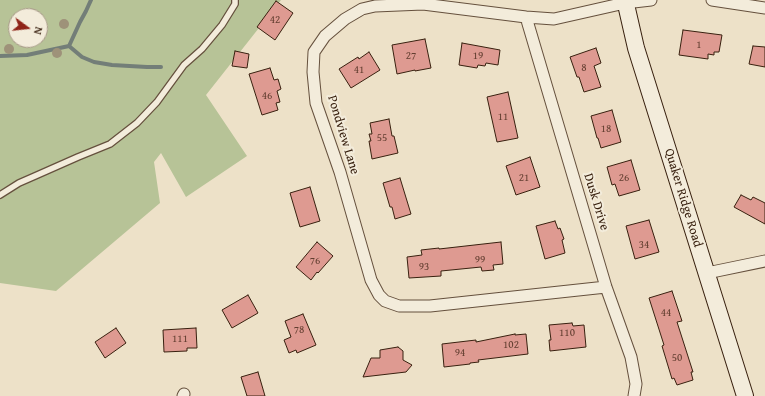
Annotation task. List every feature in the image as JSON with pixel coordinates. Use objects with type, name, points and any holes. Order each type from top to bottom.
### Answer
[{"type":"street","name":"Pondview Lane","points":[[606,287],[430,306],[399,306],[385,301],[379,295],[371,280],[340,172],[316,103],[313,72],[314,52],[325,36],[345,19],[362,9],[375,6],[423,4],[554,19],[625,2],[651,0]]},
{"type":"street","points":[[712,0],[765,8]]},
{"type":"street","name":"Quaker Ridge Road","points":[[625,2],[636,48],[745,396]]},
{"type":"street","name":"Dusk Drive","points":[[526,17],[606,287],[631,357],[636,384],[634,396]]},
{"type":"street","points":[[706,274],[765,261]]},
{"type":"lane","points":[[0,195],[19,183],[78,156],[110,144],[137,123],[156,102],[184,65],[202,49],[222,25],[235,4],[235,0]]},
{"type":"green space","points":[[0,0],[281,0],[206,95],[247,156],[186,197],[161,153],[154,162],[160,203],[56,291],[0,283]]},
{"type":"building","points":[[276,1],[293,13],[275,40],[257,27]]},
{"type":"building","points":[[683,30],[722,35],[719,52],[714,52],[714,55],[708,54],[708,59],[679,55]]},
{"type":"building","points":[[425,39],[431,68],[397,74],[392,45]]},
{"type":"building","points":[[462,43],[500,50],[498,65],[486,63],[485,66],[478,65],[477,68],[459,65]]},
{"type":"building","points":[[753,46],[765,47],[765,67],[749,64]]},
{"type":"building","points":[[596,48],[601,63],[594,66],[601,87],[584,92],[570,57]]},
{"type":"building","points":[[235,51],[249,54],[247,68],[232,66]]},
{"type":"building","points":[[369,52],[380,70],[351,88],[339,69]]},
{"type":"building","points":[[270,68],[274,80],[278,79],[281,89],[277,91],[280,102],[276,103],[278,110],[262,115],[249,74]]},
{"type":"building","points":[[508,92],[518,138],[497,142],[487,97]]},
{"type":"building","points":[[612,110],[621,142],[601,148],[591,116]]},
{"type":"building","points":[[389,119],[392,136],[394,136],[398,153],[372,159],[369,141],[371,141],[369,134],[372,134],[370,123]]},
{"type":"building","points":[[530,157],[540,187],[516,195],[506,166]]},
{"type":"building","points":[[631,160],[640,190],[619,196],[615,184],[612,185],[607,167]]},
{"type":"building","points":[[400,178],[411,214],[395,219],[383,183]]},
{"type":"building","points":[[310,187],[320,221],[300,227],[290,193]]},
{"type":"building","points":[[741,195],[751,200],[753,197],[765,203],[765,224],[734,207]]},
{"type":"building","points":[[649,220],[659,252],[635,259],[626,226]]},
{"type":"building","points":[[555,221],[558,229],[560,228],[564,239],[562,240],[565,253],[545,259],[536,226]]},
{"type":"building","points":[[317,242],[333,256],[311,280],[296,267]]},
{"type":"building","points":[[501,242],[503,264],[493,265],[494,270],[482,271],[481,267],[441,271],[441,276],[409,278],[407,257],[422,255],[421,250]]},
{"type":"building","points":[[672,291],[682,321],[677,322],[693,372],[691,372],[693,380],[677,385],[674,378],[672,379],[662,346],[664,345],[649,298]]},
{"type":"building","points":[[248,295],[258,313],[232,328],[222,310]]},
{"type":"building","points":[[303,314],[316,345],[297,353],[296,350],[289,353],[284,340],[291,337],[285,321]]},
{"type":"building","points":[[572,323],[573,326],[584,325],[586,347],[550,351],[549,340],[551,340],[549,325]]},
{"type":"building","points":[[116,328],[126,343],[105,358],[95,342]]},
{"type":"building","points":[[196,328],[197,348],[187,348],[187,351],[164,352],[163,330]]},
{"type":"building","points":[[515,334],[526,334],[528,354],[478,360],[479,362],[470,364],[444,367],[442,344],[476,340],[476,342]]},
{"type":"building","points":[[398,347],[403,351],[403,360],[412,365],[406,372],[363,377],[371,358],[380,358],[380,350]]},
{"type":"building","points":[[258,372],[265,396],[247,396],[241,377]]},
{"type":"waterway","points":[[0,56],[27,55],[69,46],[91,0]]},
{"type":"waterway","points":[[69,46],[82,57],[94,62],[112,65],[161,67]]}]
